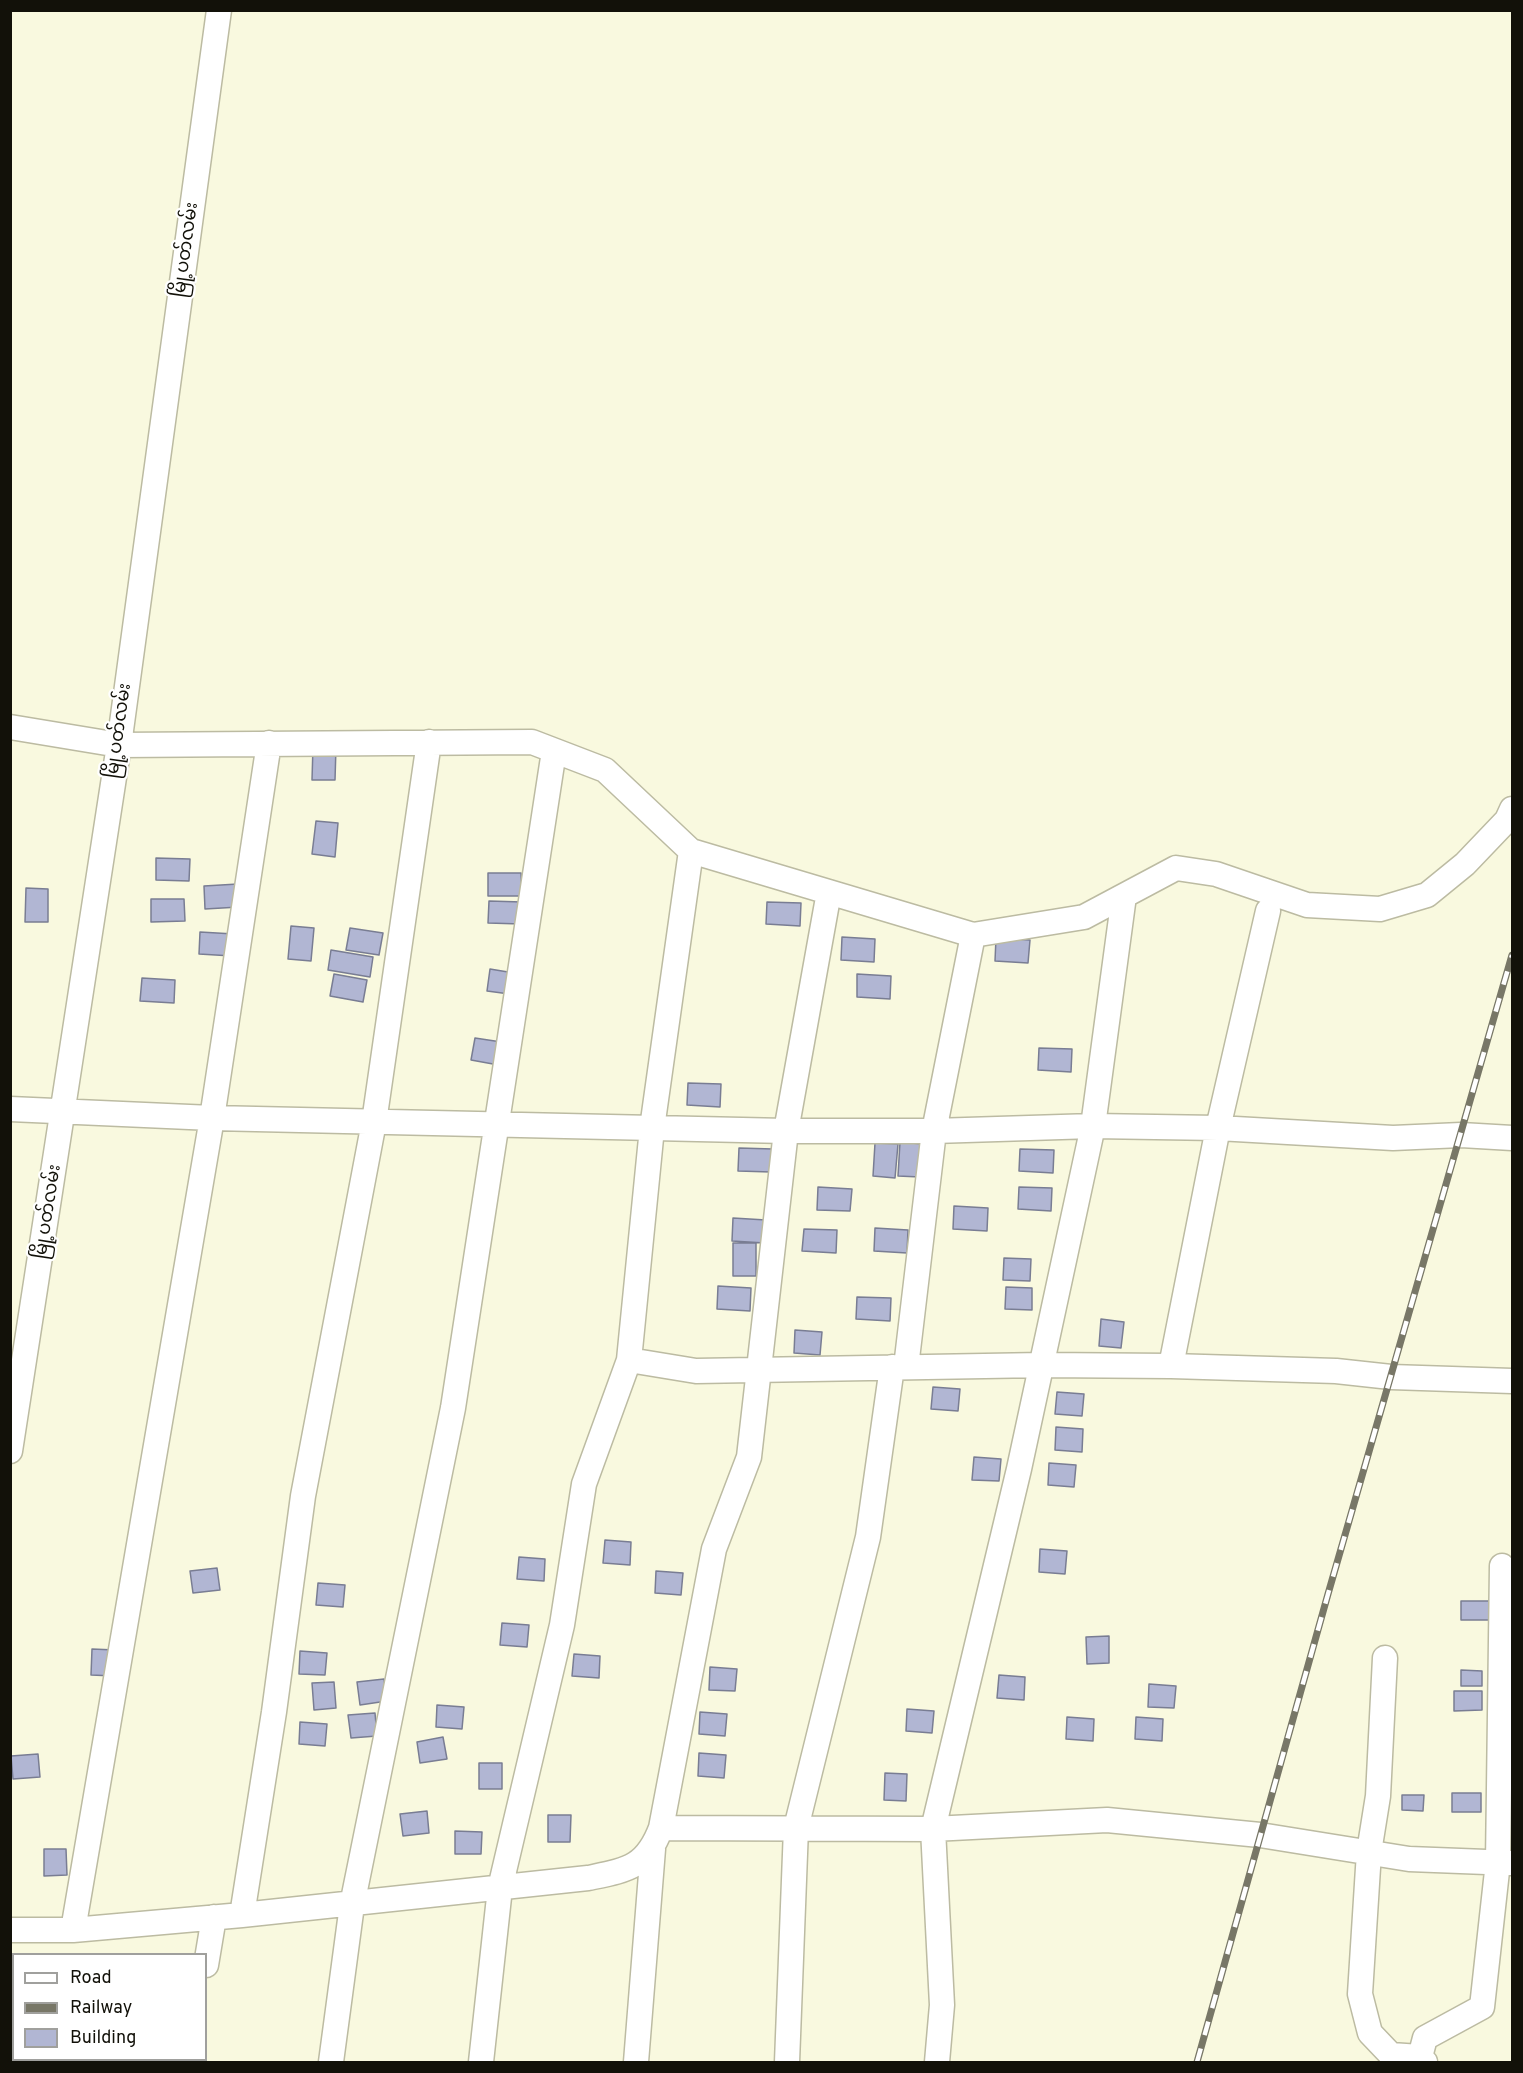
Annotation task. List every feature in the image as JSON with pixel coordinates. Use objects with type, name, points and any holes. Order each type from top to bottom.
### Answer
[{"type":"street","name":"မြို့ပတ်လမ်း","points":[[10,1451],[21,1321],[64,1111],[119,745],[219,10]]},
{"type":"street","points":[[10,727],[119,745],[532,742],[605,770],[691,851],[973,935],[1084,917],[1176,868],[1216,874],[1307,904],[1380,909],[1426,895],[1466,864],[1507,820],[1512,809]]},
{"type":"street","points":[[242,1915],[274,1712],[303,1496],[374,1122],[429,742]]},
{"type":"street","points":[[73,1930],[212,1118],[269,744]]},
{"type":"street","points":[[331,2062],[352,1905],[453,1408],[499,1124],[555,751]]},
{"type":"street","points":[[481,2062],[500,1888],[562,1624],[584,1484],[629,1360],[652,1128],[691,851]]},
{"type":"street","points":[[636,2062],[657,1838],[714,1549],[749,1457],[786,1131],[829,892]]},
{"type":"street","points":[[937,2062],[942,2005],[933,1829],[1042,1365],[1093,1126],[1124,896]]},
{"type":"street","points":[[1171,1366],[1218,1128],[1268,911]]},
{"type":"street","points":[[787,2062],[796,1828],[868,1537],[899,1367],[934,1131],[973,935]]},
{"type":"street","points":[[10,1109],[212,1118],[786,1131],[934,1131],[1093,1126],[1218,1128],[1393,1138],[1461,1135],[1512,1138]]},
{"type":"street","points":[[629,1360],[696,1371],[1042,1365],[1171,1366],[1336,1371],[1391,1377],[1512,1381]]},
{"type":"street","points":[[1385,1659],[1378,1796],[1368,1852],[1360,1994],[1370,2033],[1391,2055],[1423,2060],[1425,2038],[1482,2007],[1505,1863],[1502,1566]]},
{"type":"street","points":[[657,1838],[796,1828],[933,1829],[1107,1821],[1260,1835],[1409,1858],[1505,1863]]},
{"type":"street","points":[[10,1930],[73,1930],[242,1915],[588,1878],[622,1871],[642,1861],[657,1838]]},
{"type":"street","points":[[207,1959],[214,1917]]},
{"type":"building","points":[[313,746],[336,747],[335,780],[312,780]]},
{"type":"building","points":[[316,821],[338,823],[335,857],[312,854]]},
{"type":"building","points":[[156,858],[190,859],[189,881],[156,880]]},
{"type":"building","points":[[488,873],[521,873],[522,896],[488,896]]},
{"type":"building","points":[[238,884],[239,907],[205,909],[204,886]]},
{"type":"building","points":[[26,888],[48,889],[48,922],[25,922]]},
{"type":"building","points":[[151,899],[184,899],[185,921],[151,922]]},
{"type":"building","points":[[489,901],[522,902],[521,924],[488,923]]},
{"type":"building","points":[[767,902],[801,903],[800,926],[766,924]]},
{"type":"building","points":[[291,926],[314,928],[311,961],[288,959]]},
{"type":"building","points":[[350,928],[383,933],[379,955],[346,950]]},
{"type":"building","points":[[200,932],[234,934],[232,956],[199,954]]},
{"type":"building","points":[[842,937],[875,939],[874,962],[841,960]]},
{"type":"building","points":[[996,938],[1030,940],[1028,963],[995,961]]},
{"type":"building","points":[[331,950],[373,957],[370,977],[328,970]]},
{"type":"building","points":[[490,969],[520,974],[517,995],[487,991]]},
{"type":"building","points":[[334,974],[367,980],[363,1002],[330,996]]},
{"type":"building","points":[[857,974],[891,976],[890,999],[857,997]]},
{"type":"building","points":[[142,978],[175,980],[174,1003],[140,1001]]},
{"type":"building","points":[[475,1038],[508,1043],[504,1066],[471,1060]]},
{"type":"building","points":[[1039,1048],[1072,1049],[1071,1072],[1038,1070]]},
{"type":"building","points":[[688,1083],[721,1084],[720,1107],[687,1105]]},
{"type":"building","points":[[900,1142],[922,1144],[920,1177],[898,1176]]},
{"type":"building","points":[[875,1143],[898,1144],[895,1178],[873,1176]]},
{"type":"building","points":[[739,1148],[773,1149],[771,1172],[738,1171]]},
{"type":"building","points":[[1020,1149],[1054,1150],[1053,1173],[1019,1171]]},
{"type":"building","points":[[818,1187],[852,1189],[850,1211],[817,1210]]},
{"type":"building","points":[[1019,1187],[1052,1188],[1051,1211],[1018,1209]]},
{"type":"building","points":[[954,1206],[988,1208],[987,1231],[953,1229]]},
{"type":"building","points":[[733,1218],[766,1220],[765,1243],[732,1241]]},
{"type":"building","points":[[875,1228],[908,1230],[907,1253],[874,1251]]},
{"type":"building","points":[[804,1229],[837,1230],[836,1253],[802,1251]]},
{"type":"building","points":[[733,1243],[756,1243],[756,1276],[733,1276]]},
{"type":"building","points":[[1004,1258],[1031,1259],[1030,1281],[1003,1280]]},
{"type":"building","points":[[718,1286],[751,1288],[750,1311],[717,1309]]},
{"type":"building","points":[[1006,1287],[1032,1288],[1032,1310],[1005,1309]]},
{"type":"building","points":[[857,1297],[891,1298],[890,1321],[856,1319]]},
{"type":"building","points":[[1101,1319],[1124,1322],[1121,1348],[1099,1346]]},
{"type":"building","points":[[795,1330],[822,1332],[820,1355],[794,1353]]},
{"type":"building","points":[[933,1387],[960,1389],[958,1411],[931,1409]]},
{"type":"building","points":[[1057,1392],[1084,1394],[1082,1416],[1055,1414]]},
{"type":"building","points":[[1056,1427],[1083,1429],[1082,1452],[1055,1450]]},
{"type":"building","points":[[974,1457],[1001,1459],[999,1481],[972,1480]]},
{"type":"building","points":[[1049,1463],[1076,1465],[1074,1487],[1048,1485]]},
{"type":"building","points":[[605,1540],[631,1542],[630,1565],[603,1563]]},
{"type":"building","points":[[1040,1549],[1067,1551],[1065,1574],[1039,1572]]},
{"type":"building","points":[[519,1557],[545,1559],[544,1581],[517,1579]]},
{"type":"building","points":[[217,1568],[220,1590],[193,1593],[190,1571]]},
{"type":"building","points":[[656,1571],[683,1573],[681,1595],[655,1593]]},
{"type":"building","points":[[318,1583],[345,1585],[343,1607],[316,1605]]},
{"type":"building","points":[[1461,1601],[1490,1601],[1490,1620],[1461,1620]]},
{"type":"building","points":[[502,1623],[529,1625],[527,1647],[500,1645]]},
{"type":"building","points":[[1109,1636],[1109,1663],[1087,1664],[1086,1637]]},
{"type":"building","points":[[92,1649],[115,1650],[114,1676],[91,1675]]},
{"type":"building","points":[[300,1651],[327,1653],[325,1675],[299,1674]]},
{"type":"building","points":[[574,1654],[600,1656],[599,1678],[572,1676]]},
{"type":"building","points":[[710,1667],[737,1669],[735,1691],[709,1690]]},
{"type":"building","points":[[1461,1670],[1482,1671],[1482,1686],[1461,1686]]},
{"type":"building","points":[[999,1675],[1025,1677],[1024,1700],[997,1698]]},
{"type":"building","points":[[384,1679],[387,1701],[360,1705],[357,1682]]},
{"type":"building","points":[[334,1682],[336,1708],[314,1710],[312,1683]]},
{"type":"building","points":[[1149,1684],[1176,1686],[1174,1708],[1148,1707]]},
{"type":"building","points":[[1454,1691],[1482,1691],[1482,1710],[1454,1711]]},
{"type":"building","points":[[437,1705],[464,1707],[462,1729],[436,1727]]},
{"type":"building","points":[[907,1709],[934,1711],[932,1733],[906,1731]]},
{"type":"building","points":[[700,1712],[727,1714],[725,1736],[699,1734]]},
{"type":"building","points":[[375,1713],[377,1736],[351,1738],[348,1715]]},
{"type":"building","points":[[1067,1717],[1094,1719],[1093,1741],[1066,1739]]},
{"type":"building","points":[[1136,1717],[1163,1719],[1162,1741],[1135,1739]]},
{"type":"building","points":[[300,1722],[327,1724],[325,1746],[299,1744]]},
{"type":"building","points":[[443,1737],[447,1759],[420,1763],[417,1742]]},
{"type":"building","points":[[699,1753],[726,1755],[724,1778],[698,1776]]},
{"type":"building","points":[[38,1754],[40,1777],[13,1779],[11,1756]]},
{"type":"building","points":[[479,1763],[502,1763],[502,1789],[479,1789]]},
{"type":"building","points":[[885,1773],[907,1774],[906,1801],[884,1800]]},
{"type":"building","points":[[1452,1793],[1481,1793],[1481,1812],[1452,1812]]},
{"type":"building","points":[[1402,1795],[1424,1795],[1423,1811],[1402,1810]]},
{"type":"building","points":[[427,1811],[429,1833],[403,1836],[400,1814]]},
{"type":"building","points":[[548,1815],[571,1815],[570,1842],[548,1842]]},
{"type":"building","points":[[455,1831],[482,1832],[481,1854],[455,1854]]},
{"type":"building","points":[[44,1849],[66,1849],[67,1875],[44,1876]]},
{"type":"railway","points":[[1197,2062],[1328,1594],[1512,955]]}]
